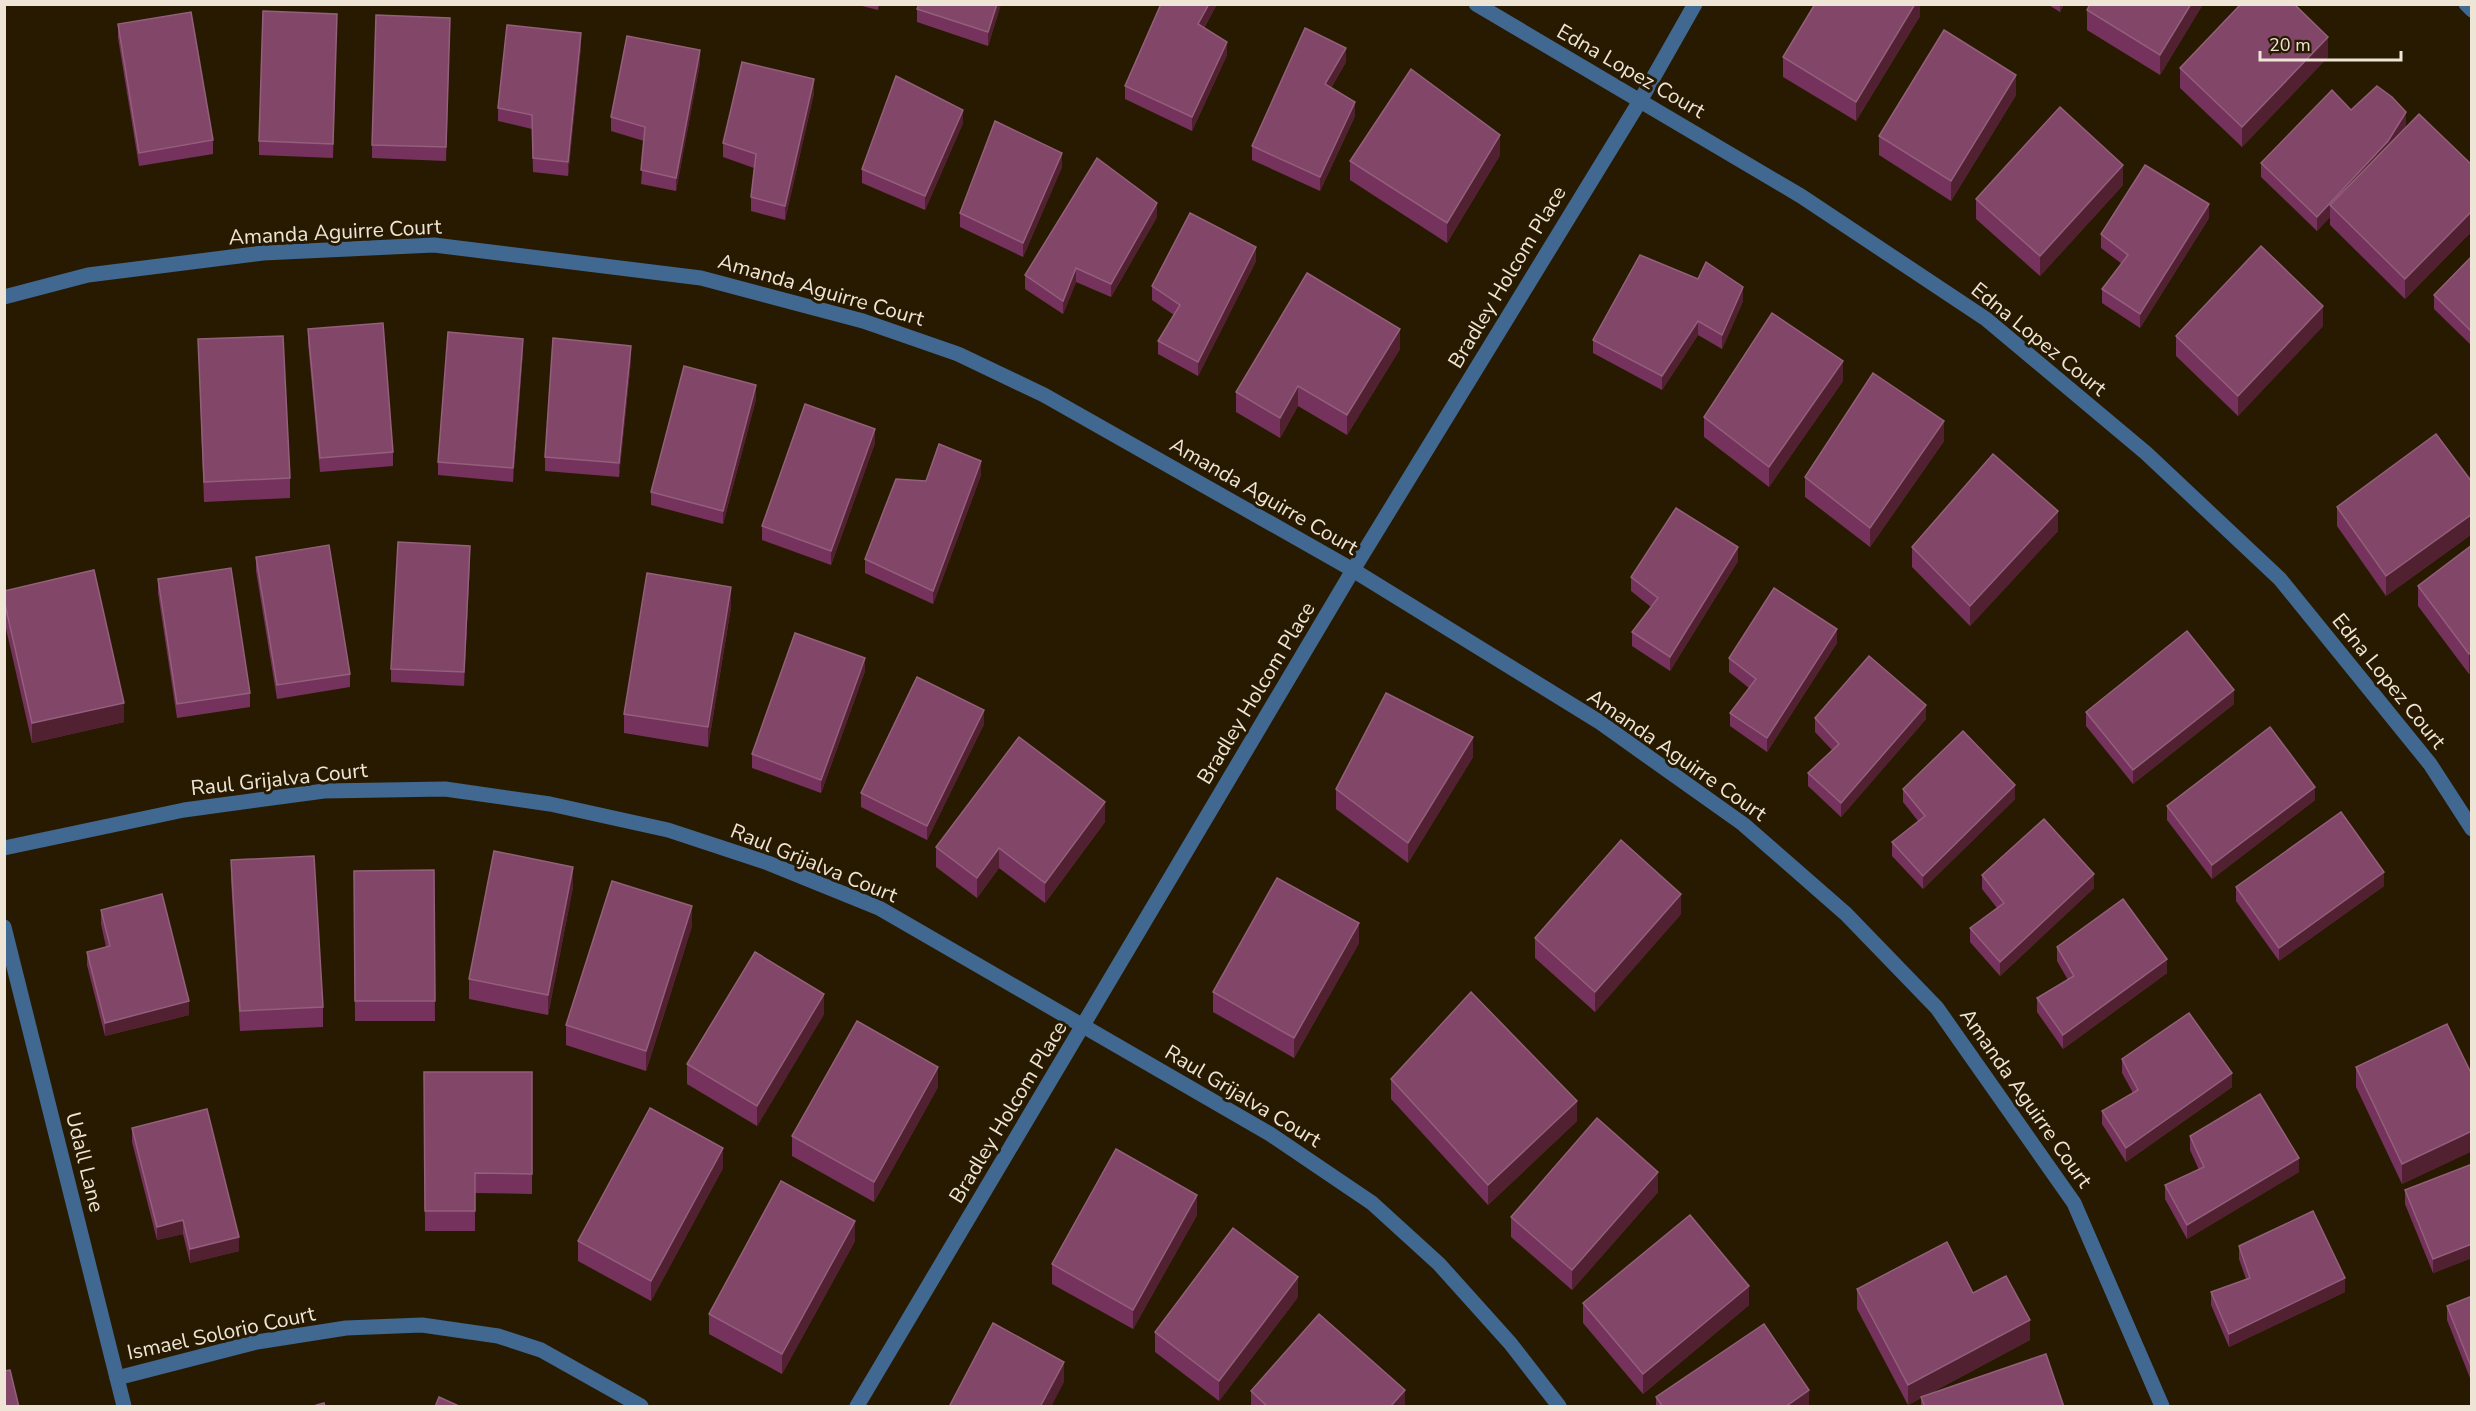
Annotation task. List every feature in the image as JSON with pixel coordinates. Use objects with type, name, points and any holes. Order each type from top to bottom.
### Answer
[{"type":"street","name":"Edna Lopez Court","points":[[1476,4],[1801,196],[1986,319],[2146,453],[2280,579],[2430,764],[2472,829]]},
{"type":"street","name":"Bradley Holcom Place","points":[[857,1407],[1353,570],[1640,100],[1695,4]]},
{"type":"street","points":[[2466,4],[2472,10]]},
{"type":"street","name":"Amanda Aguirre Court","points":[[4,297],[88,275],[263,253],[434,245],[701,278],[863,321],[958,354],[1044,395],[1353,570],[1599,722],[1743,825],[1846,914],[1937,1008],[2074,1203],[2162,1407]]},
{"type":"street","name":"Raul Grijalva Court","points":[[4,848],[184,810],[324,791],[446,789],[549,804],[668,830],[768,863],[879,908],[1270,1134],[1372,1203],[1438,1264],[1510,1343],[1559,1407]]},
{"type":"street","name":"Udall Lane","points":[[4,927],[124,1407]]},
{"type":"street","name":"Ismael Solorio Court","points":[[117,1378],[257,1342],[346,1328],[422,1325],[498,1336],[541,1350],[641,1407]]},
{"type":"building","points":[[919,4],[997,4],[988,32],[917,9]]},
{"type":"building","points":[[1161,4],[1209,4],[1198,24],[1227,42],[1192,117],[1125,86]]},
{"type":"building","points":[[1815,4],[1915,4],[1856,102],[1783,57]]},
{"type":"building","points":[[2090,4],[2191,4],[2160,55],[2087,10]]},
{"type":"building","points":[[2241,4],[2294,4],[2328,37],[2242,127],[2180,68]]},
{"type":"building","points":[[263,11],[337,14],[333,144],[259,141]]},
{"type":"building","points":[[191,12],[213,140],[139,153],[118,24]]},
{"type":"building","points":[[376,15],[450,18],[446,147],[372,145]]},
{"type":"building","points":[[507,25],[581,33],[568,162],[533,158],[532,115],[498,108]]},
{"type":"building","points":[[1305,28],[1346,48],[1325,84],[1355,102],[1320,177],[1252,146]]},
{"type":"building","points":[[1944,30],[2016,75],[1951,181],[1879,136]]},
{"type":"building","points":[[627,36],[700,50],[676,178],[641,170],[645,127],[611,117]]},
{"type":"building","points":[[742,62],[814,79],[785,206],[751,197],[756,154],[723,143]]},
{"type":"building","points":[[1411,69],[1500,135],[1447,223],[1350,161]]},
{"type":"building","points":[[896,76],[963,110],[925,196],[862,169]]},
{"type":"building","points":[[2377,86],[2392,97],[2406,112],[2388,141],[2317,217],[2261,163],[2332,90],[2351,110]]},
{"type":"building","points":[[2060,107],[2123,165],[2040,256],[1976,199]]},
{"type":"building","points":[[2419,114],[2472,165],[2472,211],[2405,279],[2330,205]]},
{"type":"building","points":[[995,121],[1062,153],[1023,243],[960,213]]},
{"type":"building","points":[[1097,158],[1157,203],[1111,284],[1076,268],[1063,301],[1025,275]]},
{"type":"building","points":[[2145,165],[2209,204],[2140,314],[2102,289],[2128,255],[2101,234]]},
{"type":"building","points":[[1190,213],[1256,247],[1198,362],[1158,341],[1180,305],[1152,286]]},
{"type":"building","points":[[2261,246],[2323,306],[2238,396],[2176,336]]},
{"type":"building","points":[[1640,255],[1698,279],[1706,262],[1743,287],[1722,335],[1698,321],[1662,376],[1593,340]]},
{"type":"building","points":[[2472,256],[2472,332],[2434,295]]},
{"type":"building","points":[[1307,273],[1400,329],[1347,415],[1298,386],[1280,418],[1236,392]]},
{"type":"building","points":[[1772,313],[1843,361],[1769,467],[1704,417]]},
{"type":"building","points":[[383,323],[393,452],[320,458],[308,329]]},
{"type":"building","points":[[448,332],[523,339],[513,468],[438,462]]},
{"type":"building","points":[[283,336],[290,478],[204,482],[198,339]]},
{"type":"building","points":[[553,338],[631,346],[619,463],[545,457]]},
{"type":"building","points":[[684,366],[756,385],[723,511],[651,492]]},
{"type":"building","points":[[1873,373],[1944,421],[1870,528],[1805,477]]},
{"type":"building","points":[[805,404],[875,429],[831,551],[762,526]]},
{"type":"building","points":[[2436,434],[2472,482],[2472,514],[2386,576],[2337,507]]},
{"type":"building","points":[[939,444],[981,461],[933,591],[865,559],[896,479],[926,481]]},
{"type":"building","points":[[1993,454],[2058,511],[1970,606],[1912,547]]},
{"type":"building","points":[[1676,508],[1738,547],[1670,657],[1632,632],[1658,598],[1631,577]]},
{"type":"building","points":[[398,542],[470,546],[464,672],[391,669]]},
{"type":"building","points":[[329,545],[350,674],[277,685],[256,557]]},
{"type":"building","points":[[2472,545],[2472,652],[2469,654],[2418,586]]},
{"type":"building","points":[[231,568],[250,693],[177,704],[158,579]]},
{"type":"building","points":[[94,570],[124,703],[32,723],[4,600],[4,591]]},
{"type":"building","points":[[647,573],[731,587],[708,727],[624,714]]},
{"type":"building","points":[[1774,588],[1837,629],[1767,738],[1730,713],[1756,679],[1729,658]]},
{"type":"building","points":[[2187,631],[2234,690],[2133,770],[2086,712]]},
{"type":"building","points":[[795,633],[865,658],[821,780],[752,754]]},
{"type":"building","points":[[1869,656],[1926,705],[1841,803],[1808,773],[1839,744],[1815,718]]},
{"type":"building","points":[[917,677],[984,710],[927,826],[861,793]]},
{"type":"building","points":[[1386,693],[1473,737],[1408,843],[1336,789]]},
{"type":"building","points":[[2270,727],[2315,787],[2212,865],[2167,806]]},
{"type":"building","points":[[1963,731],[2015,785],[1923,876],[1892,842],[1925,816],[1903,789]]},
{"type":"building","points":[[1019,737],[1105,802],[1045,883],[999,848],[977,878],[936,847]]},
{"type":"building","points":[[2341,812],[2384,872],[2279,948],[2236,887]]},
{"type":"building","points":[[2044,819],[2094,874],[2000,962],[1970,928],[2004,903],[1982,875]]},
{"type":"building","points":[[1621,840],[1681,894],[1595,992],[1535,938]]},
{"type":"building","points":[[494,851],[573,867],[548,995],[469,979]]},
{"type":"building","points":[[314,856],[323,1007],[240,1011],[231,860]]},
{"type":"building","points":[[434,870],[435,1001],[355,1001],[354,871]]},
{"type":"building","points":[[1277,878],[1359,923],[1294,1038],[1213,992]]},
{"type":"building","points":[[612,881],[692,906],[646,1051],[566,1025]]},
{"type":"building","points":[[162,894],[189,1001],[105,1023],[87,952],[110,946],[101,910]]},
{"type":"building","points":[[2123,899],[2167,959],[2063,1035],[2037,998],[2074,976],[2057,947]]},
{"type":"building","points":[[755,952],[824,994],[757,1106],[687,1064]]},
{"type":"building","points":[[1471,992],[1577,1101],[1488,1185],[1391,1079]]},
{"type":"building","points":[[2189,1013],[2232,1073],[2126,1148],[2102,1111],[2138,1090],[2122,1059]]},
{"type":"building","points":[[857,1021],[938,1067],[874,1182],[792,1136]]},
{"type":"building","points":[[2447,1024],[2472,1075],[2472,1131],[2402,1164],[2356,1067]]},
{"type":"building","points":[[424,1072],[532,1072],[532,1174],[475,1173],[475,1211],[425,1211]]},
{"type":"building","points":[[2260,1094],[2299,1158],[2187,1225],[2165,1185],[2204,1167],[2190,1136]]},
{"type":"building","points":[[650,1108],[723,1148],[651,1281],[578,1241]]},
{"type":"building","points":[[207,1109],[239,1237],[190,1249],[183,1220],[157,1227],[132,1128]]},
{"type":"building","points":[[1597,1118],[1658,1172],[1572,1270],[1511,1217]]},
{"type":"building","points":[[1116,1149],[1197,1195],[1133,1310],[1052,1264]]},
{"type":"building","points":[[2472,1164],[2472,1244],[2433,1259],[2405,1190]]},
{"type":"building","points":[[781,1181],[855,1221],[782,1354],[709,1314]]},
{"type":"building","points":[[2313,1211],[2345,1278],[2229,1334],[2211,1292],[2250,1278],[2239,1246]]},
{"type":"building","points":[[1690,1215],[1749,1286],[1643,1374],[1583,1303]]},
{"type":"building","points":[[1233,1228],[1298,1277],[1219,1381],[1155,1332]]},
{"type":"building","points":[[1947,1242],[1973,1293],[2006,1276],[2030,1320],[1908,1385],[1857,1289]]},
{"type":"building","points":[[2472,1296],[2472,1369],[2447,1306]]},
{"type":"building","points":[[1319,1314],[1405,1390],[1390,1407],[1268,1407],[1251,1391]]},
{"type":"building","points":[[993,1323],[1064,1362],[1040,1407],[949,1407]]},
{"type":"building","points":[[1764,1324],[1809,1390],[1785,1407],[1663,1407],[1656,1397]]},
{"type":"building","points":[[2046,1354],[2064,1407],[1925,1407],[1921,1397]]},
{"type":"building","points":[[10,1370],[19,1407],[4,1407],[4,1371]]},
{"type":"building","points":[[439,1397],[461,1407],[435,1407]]},
{"type":"building","points":[[324,1403],[325,1407],[310,1407]]}]
